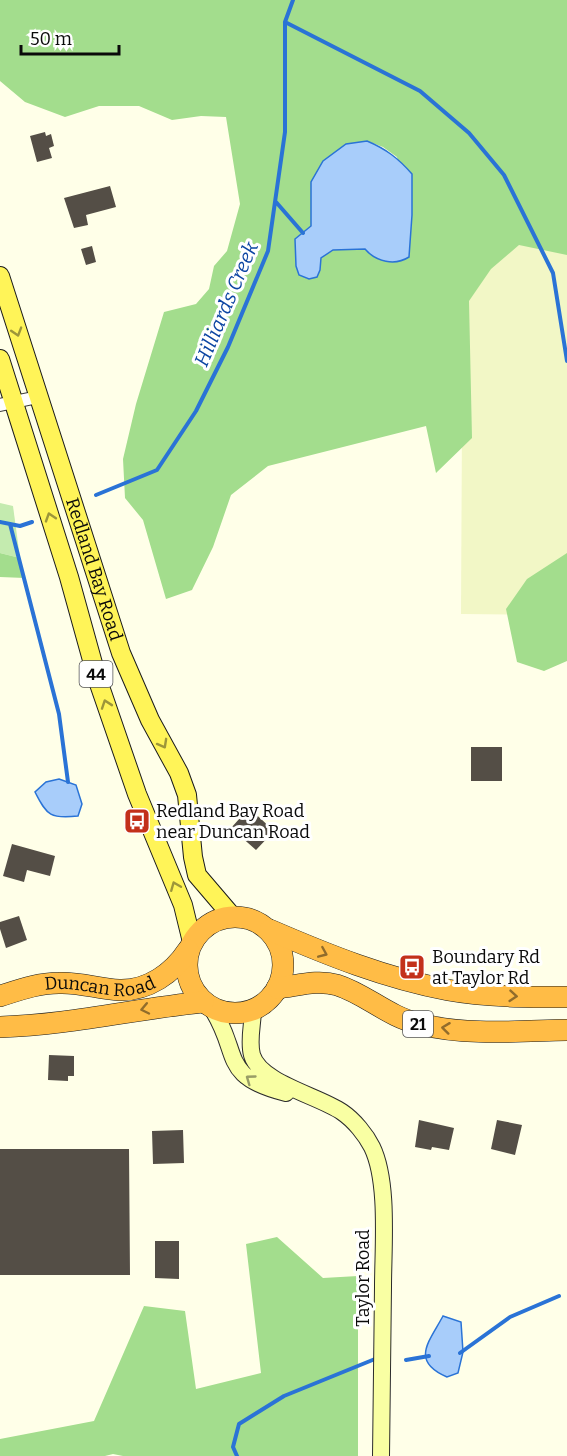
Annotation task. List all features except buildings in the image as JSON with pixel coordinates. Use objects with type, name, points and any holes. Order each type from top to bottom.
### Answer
[{"type":"highway","name":"21","points":[[232,916],[252,920],[270,930],[350,963],[391,977],[450,990],[521,997],[567,997]]},
{"type":"highway","points":[[232,916],[208,924],[199,932],[190,946],[186,964],[188,978],[194,991],[207,1004],[225,1012],[239,1013],[253,1009],[271,997],[277,988],[282,976],[282,952],[270,930]]},
{"type":"highway","name":"Duncan Road","points":[[0,996],[55,982],[119,990],[146,985],[162,978],[180,964],[190,946]]},
{"type":"highway","name":"21","points":[[277,988],[310,983],[336,985],[398,1017],[418,1024],[442,1028],[471,1031],[567,1030]]},
{"type":"highway","name":"Duncan Road","points":[[0,1027],[84,1020],[162,1006],[207,1004]]},
{"type":"main road","name":"Redland Bay Road","points":[[0,276],[120,653],[150,720],[179,773],[187,795],[193,858],[197,875],[232,916]]},
{"type":"main road","name":"Redland Bay Road","points":[[0,359],[7,404],[69,577],[97,678],[137,794],[183,905],[190,946]]},
{"type":"street","points":[[7,404],[38,397]]},
{"type":"street","name":"Taylor Road","points":[[207,1004],[221,1022],[233,1059],[247,1079],[261,1086],[301,1096],[343,1113]]},
{"type":"street","name":"Taylor Road","points":[[253,1009],[252,1055],[260,1068],[273,1079],[343,1113],[362,1131],[372,1147],[378,1167],[382,1194],[381,1456]]},
{"type":"green space","points":[[0,0],[567,0],[567,255],[519,245],[491,269],[469,301],[472,438],[436,473],[426,426],[268,466],[231,495],[213,547],[192,590],[166,599],[143,520],[125,498],[123,459],[136,404],[164,312],[196,304],[209,289],[214,266],[227,251],[240,204],[226,117],[201,116],[172,120],[139,106],[99,106],[65,117],[25,102],[0,81]],"holes":[[[367,141],[383,147],[397,157],[412,215],[409,256],[402,261],[365,249],[333,250],[321,258],[317,277],[308,279],[299,275],[296,266],[295,239],[311,226],[311,182]]]},
{"type":"green space","points":[[567,0],[567,615],[461,614],[463,226]]},
{"type":"green space","points":[[0,503],[13,506],[20,558],[0,553]]},
{"type":"green space","points":[[0,553],[20,558],[25,578],[0,577]]},
{"type":"green space","points":[[567,553],[567,661],[544,671],[517,662],[506,609],[527,579]]},
{"type":"green space","points":[[277,1237],[323,1278],[358,1276],[358,1456],[123,1456],[113,1454],[105,1456],[0,1456],[0,1439],[94,1421],[144,1306],[185,1311],[196,1389],[261,1373],[246,1244]]},
{"type":"water","points":[[367,141],[391,154],[412,174],[409,257],[392,262],[380,260],[365,249],[333,250],[321,258],[317,277],[309,279],[299,275],[296,266],[295,239],[311,226],[311,182],[323,161],[346,144]]},
{"type":"water","points":[[59,779],[76,785],[82,804],[78,816],[62,817],[51,814],[35,792],[46,782]]},
{"type":"water","points":[[443,1316],[461,1322],[463,1352],[458,1373],[447,1377],[436,1371],[426,1358],[428,1343]]},
{"type":"waterway","name":"Hilliards Creek","points":[[96,495],[157,470],[196,411],[228,347],[268,251],[285,132],[285,22],[293,0]]},
{"type":"waterway","points":[[285,22],[420,91],[469,133],[504,175],[553,273],[567,361]]},
{"type":"waterway","points":[[276,202],[303,233]]},
{"type":"waterway","name":"Hilliards Creek","points":[[0,522],[20,526],[32,522]]},
{"type":"waterway","points":[[10,524],[59,714],[68,782]]},
{"type":"waterway","points":[[460,1353],[510,1317],[559,1296]]},
{"type":"waterway","points":[[406,1360],[429,1356]]},
{"type":"waterway","points":[[237,1456],[233,1447],[239,1424],[284,1396],[375,1359]]},
{"type":"place","name":"Redland Bay Road near Duncan Road","points":[[137,821]]},
{"type":"place","name":"Boundary Rd at Taylor Rd","points":[[412,967]]}]
